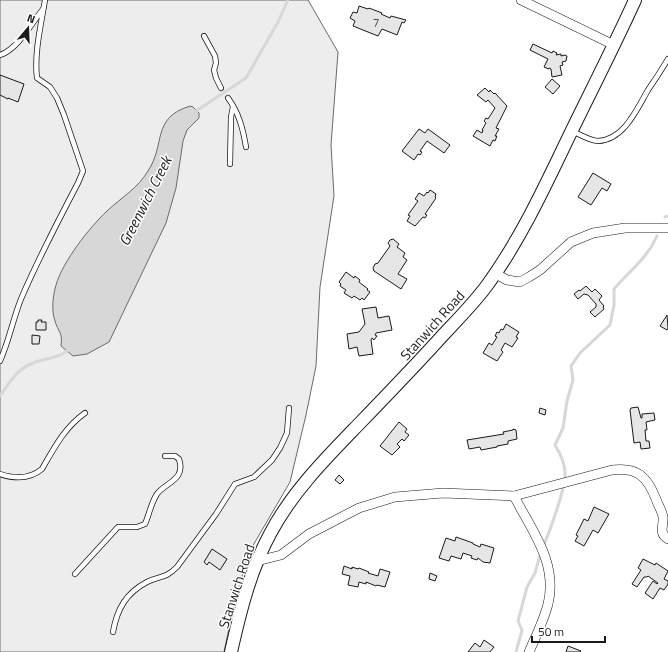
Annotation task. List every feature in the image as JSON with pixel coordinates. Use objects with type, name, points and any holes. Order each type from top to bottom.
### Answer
[{"type":"street","points":[[521,0],[614,45]]},
{"type":"street","name":"Stanwich Road","points":[[231,652],[244,600],[257,561],[274,527],[311,475],[333,450],[417,364],[473,303],[496,274],[525,223],[635,0]]},
{"type":"street","points":[[496,274],[507,280],[520,282],[540,270],[571,242],[593,233],[625,228],[668,228]]},
{"type":"street","points":[[257,561],[281,555],[310,534],[359,508],[395,497],[443,492],[514,496],[612,470],[622,469],[637,472],[650,487],[665,519],[661,529],[664,537],[668,539]]},
{"type":"street","points":[[514,496],[538,539],[550,569],[548,605],[529,652]]},
{"type":"lane","points":[[0,361],[23,294],[83,171],[67,122],[57,98],[50,88],[37,78],[36,59],[45,0]]},
{"type":"lane","points":[[0,55],[6,53],[15,46],[44,8]]},
{"type":"lane","points":[[204,36],[215,56],[216,63],[214,70],[221,88]]},
{"type":"lane","points":[[572,130],[596,141],[605,140],[614,136],[632,117],[668,59]]},
{"type":"lane","points":[[228,98],[234,107],[242,128],[246,147]]},
{"type":"lane","points":[[230,164],[231,118],[234,107]]},
{"type":"lane","points":[[113,632],[115,619],[123,602],[147,582],[166,577],[172,573],[216,514],[235,484],[254,477],[272,460],[287,433],[289,408]]},
{"type":"lane","points":[[0,474],[10,477],[22,477],[37,473],[42,469],[71,424],[85,413]]},
{"type":"lane","points":[[75,574],[118,527],[145,524],[157,495],[174,480],[180,468],[179,459],[175,456],[166,456]]},
{"type":"shaded area","points":[[0,0],[308,0],[338,52],[331,145],[334,196],[320,287],[316,366],[290,482],[248,554],[232,614],[224,652],[0,652]]},
{"type":"water","points":[[190,106],[199,113],[199,118],[187,130],[183,141],[176,188],[166,223],[109,342],[87,354],[73,356],[61,346],[61,335],[54,317],[53,298],[59,276],[77,245],[92,226],[144,177],[157,151],[164,125],[170,117],[178,111]]},
{"type":"building","points":[[359,6],[382,13],[381,14],[390,18],[391,16],[406,20],[404,23],[402,22],[397,35],[382,29],[378,36],[353,26],[355,21],[350,18],[353,12],[357,13]]},
{"type":"building","points":[[533,44],[552,53],[553,51],[557,53],[556,55],[561,54],[561,56],[567,56],[566,61],[562,62],[563,65],[560,66],[562,75],[552,77],[551,69],[544,67],[548,59],[530,50]]},
{"type":"building","points":[[0,75],[24,84],[18,102],[0,95]]},
{"type":"building","points":[[552,79],[560,86],[553,94],[545,87]]},
{"type":"building","points":[[485,88],[489,92],[490,90],[494,94],[495,93],[507,106],[496,128],[499,129],[495,136],[497,136],[495,141],[493,140],[490,146],[473,136],[477,130],[482,133],[486,123],[484,121],[486,118],[488,119],[495,108],[488,100],[486,102],[477,95]]},
{"type":"building","points":[[419,129],[425,133],[428,129],[450,145],[444,153],[427,141],[420,151],[422,152],[420,155],[418,154],[414,160],[402,151]]},
{"type":"building","points":[[593,173],[611,184],[607,191],[602,188],[591,205],[578,197]]},
{"type":"building","points":[[430,190],[436,194],[436,198],[425,214],[427,215],[425,218],[423,217],[415,226],[407,221],[410,216],[408,215],[418,201],[415,199],[419,193],[424,196]]},
{"type":"building","points":[[393,239],[399,244],[397,247],[405,253],[403,257],[407,260],[398,274],[407,279],[401,289],[374,271],[373,268],[390,246],[388,243],[390,240]]},
{"type":"building","points":[[346,272],[354,278],[355,276],[360,280],[359,282],[370,292],[364,300],[362,298],[360,300],[354,296],[352,298],[344,293],[346,290],[340,286],[341,284],[339,282]]},
{"type":"building","points":[[586,286],[592,292],[595,289],[602,296],[599,300],[604,306],[604,309],[595,317],[590,312],[596,307],[596,304],[588,295],[584,294],[578,299],[574,294]]},
{"type":"building","points":[[376,307],[378,318],[389,316],[392,330],[376,333],[375,335],[377,336],[374,340],[372,338],[371,340],[373,354],[359,356],[357,347],[349,349],[347,334],[359,332],[365,324],[362,309]]},
{"type":"building","points":[[667,315],[668,328],[667,330],[660,326]]},
{"type":"building","points":[[38,320],[42,320],[41,322],[46,322],[46,330],[36,330],[36,322],[38,322]]},
{"type":"building","points":[[506,324],[519,332],[516,337],[518,338],[512,347],[505,343],[501,350],[503,352],[497,361],[483,353],[489,343],[492,345],[497,337],[495,336],[497,332],[499,333],[501,329],[503,330]]},
{"type":"building","points":[[32,335],[40,336],[39,344],[32,344]]},
{"type":"building","points":[[638,407],[641,418],[642,414],[654,413],[655,420],[646,422],[647,430],[645,430],[646,441],[649,441],[650,448],[641,449],[640,442],[634,443],[630,410],[631,408]]},
{"type":"building","points":[[540,408],[546,410],[545,415],[539,413]]},
{"type":"building","points":[[399,422],[407,429],[405,432],[409,435],[404,441],[402,439],[397,444],[400,447],[392,455],[380,446]]},
{"type":"building","points":[[513,429],[516,430],[517,439],[508,441],[508,444],[481,450],[480,447],[469,449],[467,440],[504,434],[503,432]]},
{"type":"building","points":[[339,475],[344,480],[340,484],[335,480]]},
{"type":"building","points":[[594,507],[609,514],[598,533],[593,530],[584,546],[575,541],[578,536],[576,535],[584,519],[588,521]]},
{"type":"building","points":[[456,537],[480,547],[481,544],[494,548],[490,563],[483,562],[478,558],[477,560],[471,558],[472,556],[463,553],[461,559],[451,556],[449,561],[439,558],[446,538],[455,541]]},
{"type":"building","points":[[212,549],[227,559],[220,570],[209,562],[207,565],[204,562]]},
{"type":"building","points":[[643,559],[655,565],[656,563],[668,571],[664,579],[668,581],[668,584],[664,590],[660,588],[653,599],[645,593],[653,581],[657,584],[658,583],[648,576],[644,577],[637,587],[632,584],[641,570],[638,568]]},
{"type":"building","points":[[344,566],[352,569],[352,567],[359,568],[378,576],[380,569],[390,572],[385,587],[376,586],[366,582],[366,584],[359,582],[358,587],[348,585],[350,576],[342,574]]},
{"type":"building","points":[[430,573],[437,576],[435,581],[429,579]]},
{"type":"building","points":[[484,640],[494,647],[490,652],[468,652],[475,643],[480,647]]},
{"type":"building","points":[[568,646],[581,651],[566,652]]},
{"type":"waterway","name":"Greenwich Creek","points":[[193,113],[246,78],[278,22],[288,0]]},
{"type":"waterway","points":[[543,547],[557,509],[565,478],[563,461],[555,445],[563,428],[567,401],[573,380],[571,366],[580,353],[610,325],[614,305],[614,289],[643,258],[657,236]]},
{"type":"waterway","name":"Greenwich Creek","points":[[0,396],[22,369],[33,363],[63,354],[69,348]]},
{"type":"waterway","points":[[516,652],[522,630],[518,621],[527,587],[535,573],[541,552]]}]
